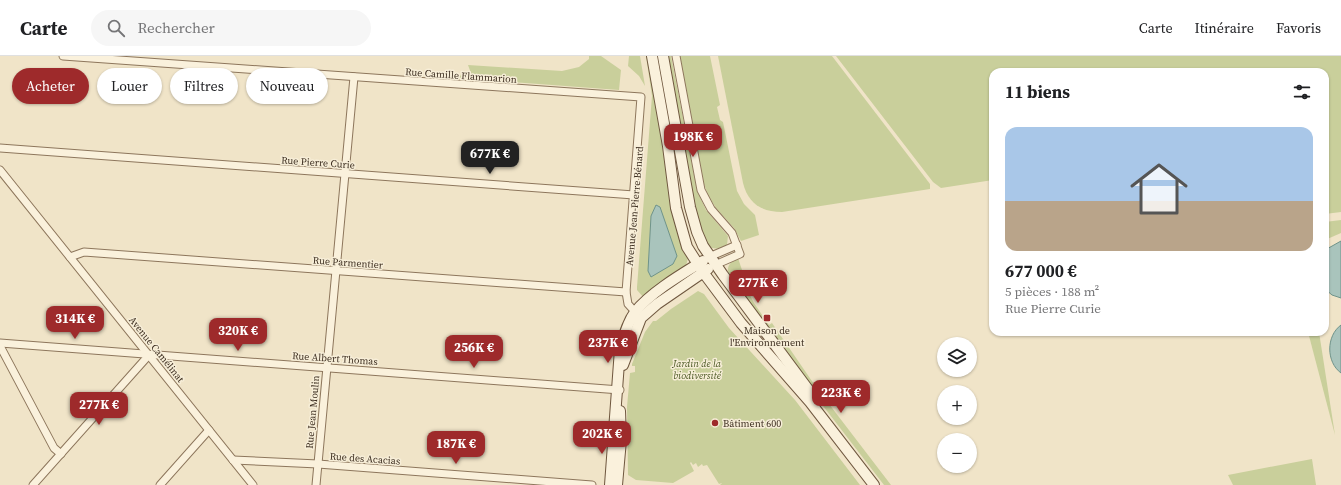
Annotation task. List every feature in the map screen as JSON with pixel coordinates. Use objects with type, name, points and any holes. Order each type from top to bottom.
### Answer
[{"type":"main road","points":[[652,56],[668,146],[677,213],[684,238],[700,268],[741,323],[806,397],[874,485]]},
{"type":"main road","points":[[663,56],[694,221],[712,261],[881,485]]},
{"type":"main road","points":[[610,485],[620,349],[626,330],[638,315],[657,304],[700,268],[712,261]]},
{"type":"main road","points":[[618,390],[621,440],[618,485]]},
{"type":"street","name":"Rue Camille Flammarion","points":[[63,56],[641,98]]},
{"type":"street","points":[[676,56],[701,190],[710,209],[732,233],[740,254],[712,261]]},
{"type":"street","name":"Rue Jean Moulin","points":[[316,485],[354,77]]},
{"type":"street","name":"Avenue Jean-Pierre Bénard","points":[[638,315],[628,304],[626,292],[641,98]]},
{"type":"street","name":"Rue Pierre Curie","points":[[0,148],[634,195]]},
{"type":"street","name":"Avenue Camélinat","points":[[0,170],[253,485]]},
{"type":"street","points":[[712,261],[737,245]]},
{"type":"street","name":"Rue Parmentier","points":[[70,257],[84,252],[626,292]]},
{"type":"street","points":[[0,344],[54,448],[61,454]]},
{"type":"street","name":"Rue Albert Thomas","points":[[0,344],[618,390]]},
{"type":"street","points":[[33,485],[149,355]]},
{"type":"street","points":[[160,485],[209,430]]},
{"type":"street","name":"Rue des Acacias","points":[[233,460],[318,464],[592,485]]},
{"type":"green space","points":[[589,56],[601,56],[621,70],[619,90],[445,77],[445,75],[472,76],[468,65],[562,71],[579,67],[589,59]]},
{"type":"green space","points":[[629,56],[640,56],[645,86],[639,76],[628,66]]},
{"type":"green space","points":[[646,56],[648,56],[672,210],[688,258],[686,266],[644,298],[637,290],[637,287],[652,96]]},
{"type":"green space","points":[[667,56],[671,56],[697,190],[706,210],[728,236],[727,245],[719,249],[712,248],[707,245],[697,219]]},
{"type":"green space","points":[[680,56],[710,56],[720,105],[717,107],[720,120],[723,122],[737,191],[744,204],[755,215],[759,235],[741,241],[734,228],[716,208],[709,197],[703,182]]},
{"type":"green space","points":[[718,56],[832,56],[930,184],[930,189],[782,212],[774,212],[756,205],[748,196],[743,183]]},
{"type":"green space","points":[[836,56],[1341,56],[1341,212],[1329,214],[1329,68],[989,68],[989,181],[941,188],[933,182]]},
{"type":"green space","points":[[1341,220],[1341,233],[1329,238],[1329,222]]},
{"type":"green space","points":[[738,258],[742,270],[730,278],[728,268],[730,263]]},
{"type":"green space","points":[[741,278],[754,303],[769,325],[772,323],[816,387],[891,485],[884,485],[810,389],[734,283]]},
{"type":"green space","name":"Jardin de la biodiversité","points":[[698,291],[704,294],[729,328],[795,400],[860,485],[720,485],[722,483],[719,484],[707,465],[703,466],[702,464],[698,467],[696,463],[693,465],[691,462],[690,463],[694,471],[673,483],[636,480],[628,475],[627,407],[630,373],[635,372],[635,366],[632,366],[632,364],[645,332],[653,321],[656,321]]},
{"type":"green space","points":[[1309,336],[1320,336],[1335,435]]},
{"type":"green space","points":[[1312,459],[1316,485],[1233,485],[1228,475]]},
{"type":"water","points":[[656,205],[660,207],[677,256],[673,264],[651,277],[648,271],[651,216]]},
{"type":"water","points":[[1341,241],[1341,298],[1329,292],[1329,248]]},
{"type":"water","points":[[1341,325],[1341,373],[1336,368],[1330,356],[1330,342],[1336,330]]},
{"type":"place","name":"Maison de l'Environnement","points":[[767,318]]},
{"type":"place","name":"Bâtiment 600","points":[[715,423]]}]
